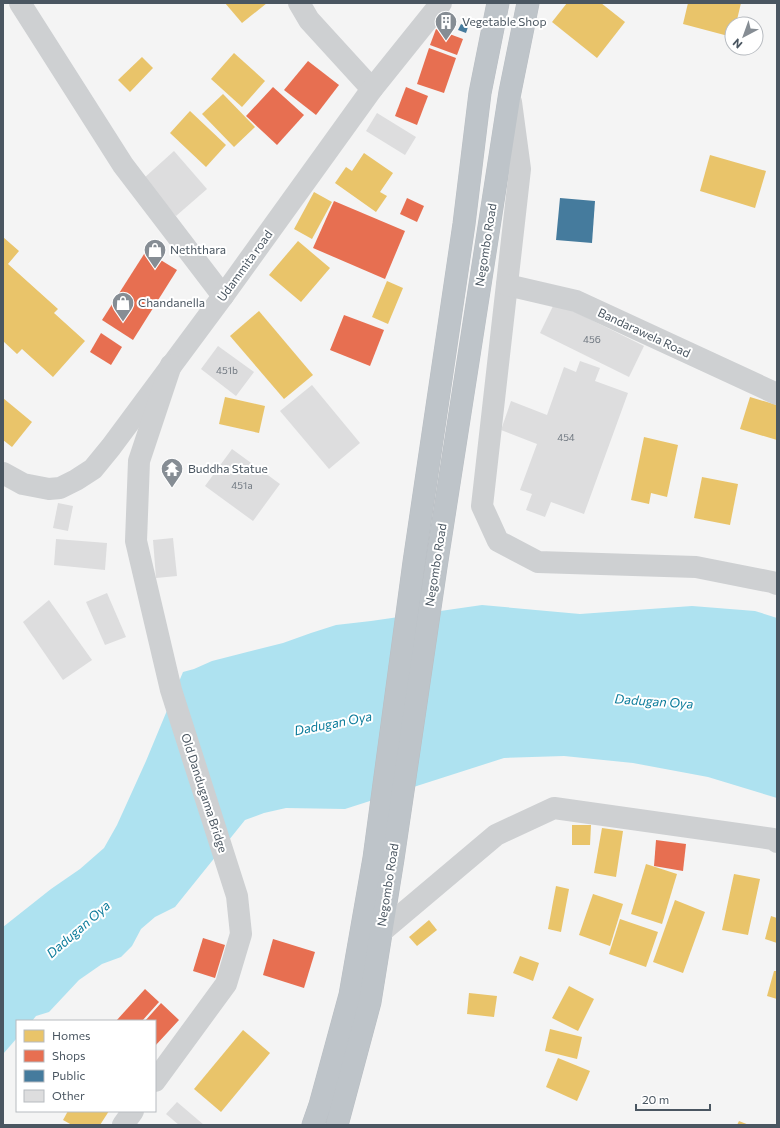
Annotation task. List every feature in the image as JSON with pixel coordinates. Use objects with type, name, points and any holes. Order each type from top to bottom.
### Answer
[{"type":"highway","name":"Negombo Road","points":[[338,1125],[370,1002],[381,932],[384,858],[414,562],[464,224],[480,93],[498,3]]},
{"type":"highway","name":"Negombo Road","points":[[313,1125],[320,1105],[350,995],[384,858],[436,567],[510,92],[528,3]]},
{"type":"street","points":[[20,3],[123,165],[223,296]]},
{"type":"street","points":[[299,3],[309,20],[372,88]]},
{"type":"street","name":"Udammita road","points":[[3,473],[23,484],[49,489],[60,488],[82,477],[93,469],[112,447],[223,296],[372,88],[441,3]]},
{"type":"street","points":[[510,92],[520,169],[482,506],[498,541],[538,562],[696,567],[777,584]]},
{"type":"street","name":"Bandarawela Road","points":[[507,286],[576,301],[777,394]]},
{"type":"street","name":"Old Dandugama Bridge","points":[[156,1080],[226,984],[240,934],[237,896],[171,690],[136,541],[139,461],[171,366]]},
{"type":"street","points":[[381,932],[496,835],[554,808],[773,839],[777,842]]},
{"type":"street","points":[[123,1125],[132,1112]]},
{"type":"water","name":"Dadugan Oya","points":[[482,605],[580,614],[692,606],[755,611],[777,618],[777,798],[708,777],[633,763],[564,756],[504,758],[345,809],[286,808],[264,813],[245,820],[175,907],[155,917],[141,929],[132,946],[121,957],[102,964],[79,980],[49,1012],[36,1016],[33,1020],[16,1020],[16,1039],[3,1054],[3,927],[51,889],[80,869],[104,848],[117,825],[146,761],[183,672],[212,661],[283,643],[336,625]]},
{"type":"building: Homes","points":[[225,3],[267,3],[242,23]]},
{"type":"building: Homes","points":[[567,3],[601,3],[625,22],[597,58],[552,22]]},
{"type":"building: Homes","points":[[688,3],[741,3],[738,16],[724,16],[724,35],[683,24]]},
{"type":"building: Homes","points":[[234,53],[265,81],[242,107],[211,79]]},
{"type":"building: Homes","points":[[142,57],[153,68],[130,92],[118,80]]},
{"type":"building: Homes","points":[[223,94],[255,127],[234,147],[202,114]]},
{"type":"building: Homes","points":[[190,111],[226,145],[206,167],[170,133]]},
{"type":"building: Homes","points":[[364,153],[393,173],[380,192],[387,196],[376,212],[335,183],[346,167],[352,171]]},
{"type":"building: Homes","points":[[710,155],[766,171],[755,208],[700,191]]},
{"type":"building: Homes","points":[[314,192],[332,202],[312,239],[294,229]]},
{"type":"building: Homes","points":[[3,237],[19,251],[8,264],[58,309],[54,313],[85,341],[53,377],[22,349],[17,354],[3,341]]},
{"type":"building: Homes","points":[[298,241],[330,268],[301,302],[269,275]]},
{"type":"building: Homes","points":[[387,281],[403,288],[388,324],[372,317]]},
{"type":"building: Homes","points":[[259,311],[313,375],[284,399],[230,336]]},
{"type":"building: Homes","points":[[225,397],[265,406],[259,433],[219,424]]},
{"type":"building: Homes","points":[[750,397],[777,405],[777,440],[740,429]]},
{"type":"building: Homes","points":[[3,398],[32,422],[12,447],[3,440]]},
{"type":"building: Homes","points":[[644,437],[678,445],[667,497],[651,493],[649,504],[631,500]]},
{"type":"building: Homes","points":[[702,477],[738,484],[730,525],[694,518]]},
{"type":"building: Homes","points":[[572,825],[591,825],[590,845],[572,845]]},
{"type":"building: Homes","points":[[602,828],[623,831],[616,877],[594,873]]},
{"type":"building: Homes","points":[[646,864],[677,874],[662,924],[631,914]]},
{"type":"building: Homes","points":[[734,874],[760,879],[748,935],[722,930]]},
{"type":"building: Homes","points":[[556,886],[569,889],[561,932],[548,929]]},
{"type":"building: Homes","points":[[593,894],[623,904],[610,946],[579,935]]},
{"type":"building: Homes","points":[[675,900],[705,912],[683,973],[653,962]]},
{"type":"building: Homes","points":[[771,916],[777,918],[777,943],[765,939]]},
{"type":"building: Homes","points":[[620,919],[658,932],[646,967],[609,954]]},
{"type":"building: Homes","points":[[429,920],[437,930],[417,946],[409,937]]},
{"type":"building: Homes","points":[[520,956],[539,963],[533,981],[513,973]]},
{"type":"building: Homes","points":[[774,971],[777,971],[777,999],[767,996]]},
{"type":"building: Homes","points":[[569,986],[594,999],[578,1031],[552,1018]]},
{"type":"building: Homes","points":[[469,993],[497,996],[494,1017],[467,1014]]},
{"type":"building: Homes","points":[[550,1029],[582,1037],[577,1059],[545,1051]]},
{"type":"building: Homes","points":[[243,1030],[270,1053],[221,1112],[194,1089]]},
{"type":"building: Homes","points":[[558,1058],[590,1071],[577,1101],[546,1087]]},
{"type":"building: Homes","points":[[67,1112],[108,1112],[100,1125],[72,1125],[63,1120]]},
{"type":"building: Homes","points":[[739,1121],[749,1125],[737,1125]]},
{"type":"building: Shops","name":"Vegetable Shop","points":[[436,29],[463,39],[457,55],[430,45]]},
{"type":"building: Shops","points":[[429,48],[456,58],[444,93],[417,84]]},
{"type":"building: Shops","points":[[308,61],[339,85],[316,115],[284,90]]},
{"type":"building: Shops","points":[[273,87],[304,115],[277,145],[246,116]]},
{"type":"building: Shops","points":[[406,87],[428,96],[417,125],[395,116]]},
{"type":"building: Shops","points":[[407,198],[424,206],[417,222],[400,214]]},
{"type":"building: Shops","points":[[334,201],[405,231],[385,279],[313,248]]},
{"type":"building: Shops","points":[[146,251],[177,270],[133,340],[102,320]]},
{"type":"building: Shops","points":[[344,315],[384,330],[370,366],[330,350]]},
{"type":"building: Shops","points":[[101,333],[122,347],[111,365],[90,352]]},
{"type":"building: Shops","points":[[656,840],[686,844],[683,871],[654,866]]},
{"type":"building: Shops","points":[[203,938],[225,945],[215,978],[193,971]]},
{"type":"building: Shops","points":[[273,939],[315,952],[304,988],[263,975]]},
{"type":"building: Shops","points":[[145,989],[159,1002],[143,1020],[117,1020]]},
{"type":"building: Shops","points":[[161,1003],[179,1020],[156,1045],[156,1020],[146,1020]]},
{"type":"building: Public","points":[[461,24],[468,27],[466,33],[458,30]]},
{"type":"building: Public","points":[[560,198],[595,201],[592,243],[556,240]]},
{"type":"building: Other","points":[[377,113],[416,137],[405,155],[366,131]]},
{"type":"building: Other","points":[[174,151],[207,189],[176,216],[143,179]]},
{"type":"building: Other","points":[[555,302],[644,346],[629,377],[540,333]]},
{"type":"building: Other","points":[[218,346],[254,372],[236,396],[201,369]]},
{"type":"building: Other","points":[[580,361],[600,368],[595,381],[628,393],[584,514],[551,502],[545,517],[526,510],[532,494],[520,490],[537,444],[501,430],[511,401],[547,415],[564,367],[576,372]]},
{"type":"building: Other","points":[[312,385],[360,443],[329,469],[280,411]]},
{"type":"building: Other","points":[[232,449],[280,484],[253,521],[205,486]]},
{"type":"building: Other","points":[[58,503],[73,506],[68,531],[53,528]]},
{"type":"building: Other","points":[[173,538],[177,576],[156,578],[153,540]]},
{"type":"building: Other","points":[[56,539],[107,543],[105,570],[54,565]]},
{"type":"building: Other","points":[[107,593],[126,637],[105,645],[86,602]]},
{"type":"building: Other","points":[[49,600],[92,660],[63,680],[23,622]]},
{"type":"building: Other","points":[[177,1102],[204,1125],[179,1125],[166,1114]]},
{"type":"place","name":"Vegetable Shop","points":[[446,42]]},
{"type":"place","name":"Neththara","points":[[155,270]]},
{"type":"place","name":"Chandanella","points":[[123,322]]},
{"type":"place","name":"Buddha Statue","points":[[172,488]]}]
